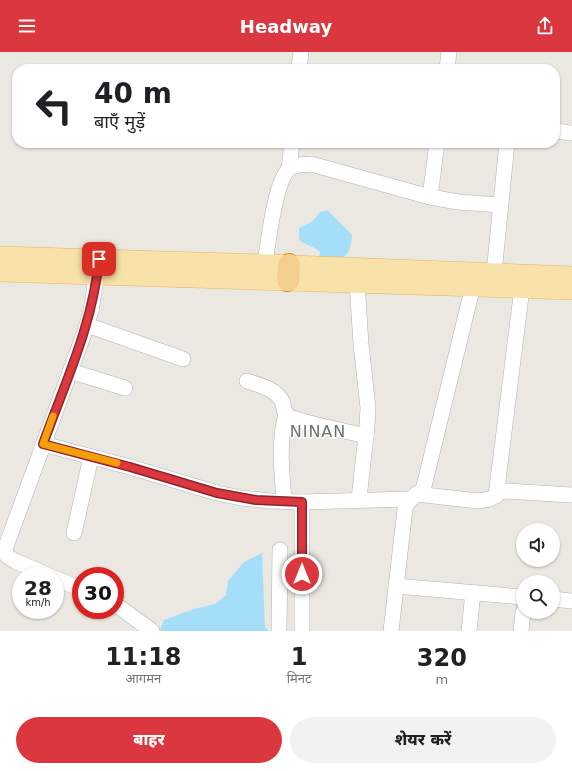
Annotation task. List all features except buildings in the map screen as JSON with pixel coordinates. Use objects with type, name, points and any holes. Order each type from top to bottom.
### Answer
[{"type":"main road","points":[[0,256],[98,267],[288,272],[494,273],[572,276]]},
{"type":"main road","points":[[0,272],[98,267],[265,264],[288,272],[357,283],[572,290]]},
{"type":"street","points":[[300,64],[301,52]]},
{"type":"street","points":[[448,64],[449,52]]},
{"type":"street","points":[[560,132],[572,133]]},
{"type":"street","points":[[265,264],[279,186],[289,169],[291,148]]},
{"type":"street","points":[[430,197],[436,148]]},
{"type":"street","points":[[494,273],[506,148]]},
{"type":"street","points":[[289,169],[297,165],[311,164],[430,197],[458,202],[500,205]]},
{"type":"street","points":[[28,567],[15,562],[7,556],[5,549],[87,325],[91,311],[98,267]]},
{"type":"street","points":[[357,283],[361,344],[368,408],[359,499]]},
{"type":"street","points":[[391,631],[405,509],[413,496],[423,489],[424,486],[473,286]]},
{"type":"street","points":[[496,496],[522,288]]},
{"type":"street","points":[[87,325],[183,359]]},
{"type":"street","points":[[70,371],[125,388]]},
{"type":"street","points":[[248,381],[276,393],[281,400],[286,414],[282,427],[281,442],[284,501]]},
{"type":"street","points":[[286,414],[306,422],[366,436]]},
{"type":"street","points":[[43,444],[130,467],[217,493],[241,498],[302,502],[413,496],[478,501],[490,499],[506,491],[572,494]]},
{"type":"street","points":[[74,533],[91,457]]},
{"type":"street","points":[[302,502],[302,631]]},
{"type":"street","points":[[279,631],[280,550]]},
{"type":"street","points":[[396,586],[516,596]]},
{"type":"street","points":[[469,631],[473,592]]},
{"type":"street","points":[[560,600],[572,601]]},
{"type":"street","points":[[124,611],[152,631]]},
{"type":"street","points":[[521,631],[522,619]]},
{"type":"water","points":[[327,210],[352,235],[349,250],[339,259],[319,257],[320,252],[318,250],[299,240],[299,228],[313,221],[320,212]]},
{"type":"water","points":[[262,553],[265,627],[269,631],[160,630],[164,620],[194,609],[215,604],[226,595],[228,581],[244,562]]},
{"type":"slow traffic","points":[[53,416],[43,444],[117,463]]},
{"type":"district","name":"NINAN","points":[[318,431]]},
{"type":"route","points":[[99,259],[98,274],[91,311],[85,331],[43,444],[130,467],[217,493],[256,500],[302,502],[302,574]]}]
